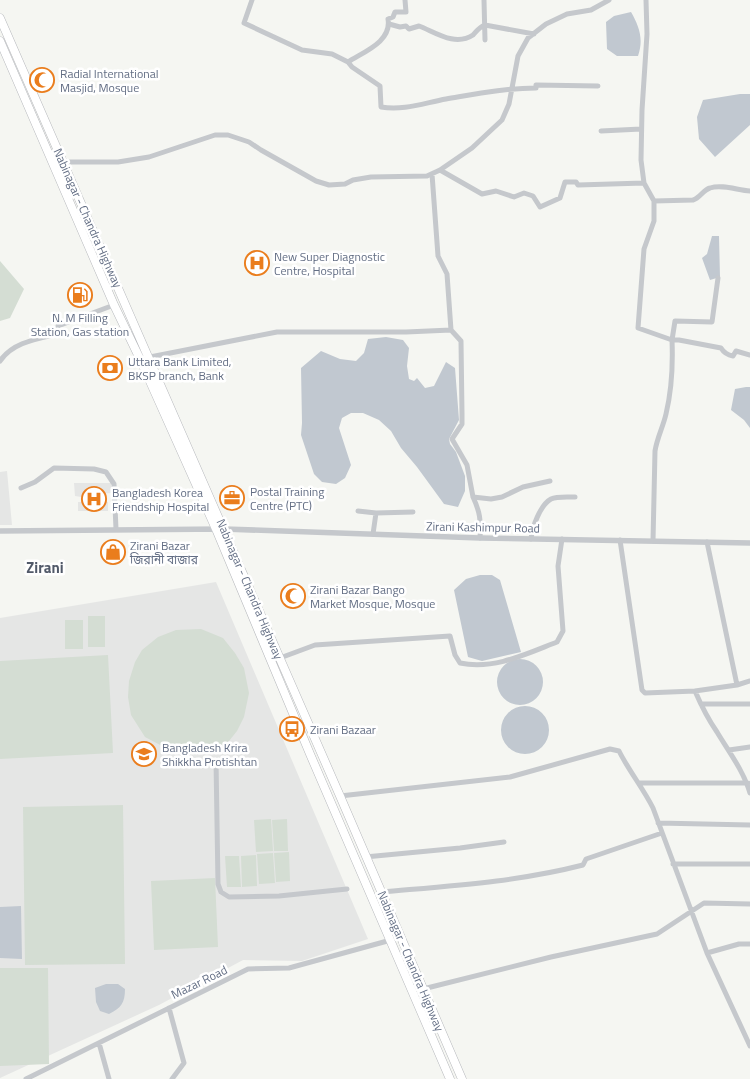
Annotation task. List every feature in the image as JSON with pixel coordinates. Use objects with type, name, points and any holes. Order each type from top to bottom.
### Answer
[{"type":"highway","name":"Nabinagar - Chandra Highway","points":[[0,18],[63,162],[144,358],[280,658],[462,1079]]},
{"type":"highway","name":"Nabinagar - Chandra Highway","points":[[0,41],[2,50],[114,305],[144,358]]},
{"type":"highway","name":"Nabinagar - Chandra Highway","points":[[220,529],[310,754],[450,1079]]},
{"type":"street","points":[[252,0],[244,23],[302,50],[332,54],[348,62],[352,67],[380,86],[380,107],[419,106],[511,88],[536,88],[536,85],[598,86]]},
{"type":"street","points":[[348,62],[381,42],[389,24],[388,19],[393,17],[395,12],[406,12],[405,0]]},
{"type":"street","points":[[484,0],[485,40]]},
{"type":"street","points":[[63,162],[118,162],[149,157],[215,135],[228,135],[249,142],[316,181],[329,185],[345,184],[353,180],[371,177],[427,176],[440,170],[472,148],[502,120],[509,104],[518,56],[528,38],[546,24],[567,14],[591,10],[609,0]]},
{"type":"street","points":[[646,0],[647,34],[641,129],[642,160],[644,183],[654,201],[654,221],[644,249],[638,328],[672,340],[721,348],[728,355],[733,356],[736,352],[750,355]]},
{"type":"street","points":[[389,24],[400,27],[406,26],[409,29],[419,26],[450,39],[466,37],[485,25],[534,34]]},
{"type":"street","points":[[601,131],[641,129]]},
{"type":"street","points":[[440,170],[482,194],[496,191],[514,197],[524,194],[533,196],[540,207],[560,198],[565,182],[576,182],[578,185],[644,183]]},
{"type":"street","points":[[432,174],[438,256],[447,274],[451,330],[461,340],[462,424],[452,440],[467,465],[471,492],[479,509],[481,521],[480,538]]},
{"type":"street","points":[[654,201],[693,200],[708,188],[722,186],[750,191]]},
{"type":"street","points":[[653,541],[655,451],[657,438],[666,417],[670,395],[672,340],[675,321],[712,322],[718,278]]},
{"type":"street","points":[[0,361],[12,349],[23,343],[58,334],[58,326],[114,305]]},
{"type":"street","points":[[144,358],[277,332],[451,330]]},
{"type":"street","points":[[21,488],[35,482],[54,468],[94,469],[106,472],[114,484],[116,529]]},
{"type":"street","points":[[473,496],[491,499],[502,497],[522,487],[550,481]]},
{"type":"street","points":[[530,539],[534,523],[546,503],[556,498],[575,497]]},
{"type":"street","points":[[358,511],[376,513],[413,512]]},
{"type":"street","points":[[373,534],[376,513]]},
{"type":"street","name":"Zirani Kashimpur Road","points":[[0,530],[220,529],[480,538],[750,543]]},
{"type":"street","points":[[280,658],[315,645],[450,636],[455,655],[460,663],[472,665],[507,661],[557,642],[563,631],[558,566],[562,539]]},
{"type":"street","points":[[620,540],[642,690],[645,693],[695,691],[738,685],[750,681]]},
{"type":"street","points":[[707,542],[738,685]]},
{"type":"street","points":[[695,691],[717,732],[749,783],[750,793]]},
{"type":"street","points":[[701,704],[750,704]]},
{"type":"street","points":[[340,796],[510,777],[613,748],[619,751],[650,801],[691,912],[750,1046]]},
{"type":"street","points":[[729,750],[750,748]]},
{"type":"street","points":[[216,760],[218,884],[221,892],[229,897],[279,896],[346,889]]},
{"type":"street","points":[[639,783],[749,783]]},
{"type":"street","points":[[658,823],[750,825]]},
{"type":"street","points":[[382,892],[549,874],[583,865],[586,859],[662,833]]},
{"type":"street","points":[[365,857],[504,842]]},
{"type":"street","points":[[673,864],[750,864]]},
{"type":"street","points":[[423,989],[488,974],[550,956],[657,934],[704,903],[750,904]]},
{"type":"street","name":"Mazar Road","points":[[26,1079],[248,969],[289,968],[391,940]]},
{"type":"street","points":[[708,953],[740,944],[750,944]]},
{"type":"street","points":[[169,1008],[184,1064],[172,1079]]},
{"type":"street","points":[[99,1043],[109,1079]]},
{"type":"shaded area","points":[[631,12],[640,33],[640,50],[638,56],[617,56],[607,49],[606,22],[614,16]]},
{"type":"shaded area","points":[[750,94],[750,125],[715,157],[699,139],[697,117],[703,100]]},
{"type":"shaded area","points":[[712,236],[719,236],[720,277],[710,280],[702,258],[707,254]]},
{"type":"shaded area","points":[[0,261],[24,289],[10,318],[0,321]]},
{"type":"shaded area","points":[[386,337],[403,340],[409,348],[407,366],[409,379],[414,381],[417,378],[425,388],[434,386],[446,362],[455,368],[459,420],[449,439],[465,476],[465,491],[458,507],[444,504],[401,448],[391,431],[379,420],[363,413],[351,413],[342,418],[339,428],[351,465],[345,478],[336,484],[322,482],[314,474],[301,435],[301,368],[321,351],[340,359],[356,361],[364,353],[368,339]]},
{"type":"shaded area","points":[[750,387],[750,428],[744,420],[731,410],[735,389]]},
{"type":"shaded area","points":[[7,471],[12,525],[0,525],[0,472]]},
{"type":"shaded area","name":"Bangladesh Korea Friendship Hospital","points":[[74,483],[111,483],[111,493],[99,494],[100,501],[108,502],[108,511],[78,511],[78,502],[88,502],[88,498],[75,496]]},
{"type":"shaded area","points":[[480,575],[492,575],[500,580],[521,652],[482,661],[468,657],[454,590],[466,579]]},
{"type":"shaded area","name":"Bangladesh Krira Shikkha Protishtan","points":[[216,582],[368,939],[302,961],[243,960],[159,1005],[0,1078],[0,618]]},
{"type":"shaded area","points":[[88,616],[105,616],[105,647],[88,647]]},
{"type":"shaded area","points":[[65,620],[83,620],[83,649],[65,649]]},
{"type":"shaded area","points":[[201,629],[223,638],[244,668],[249,693],[244,717],[237,731],[225,746],[198,752],[164,747],[145,737],[131,715],[128,697],[129,681],[135,662],[142,650],[158,637],[176,630]]},
{"type":"shaded area","points":[[108,655],[113,753],[0,759],[0,661]]},
{"type":"shaded area","points":[[520,659],[533,663],[539,669],[543,682],[539,695],[533,701],[520,705],[507,701],[501,695],[497,682],[501,669],[507,663]]},
{"type":"shaded area","points":[[525,706],[534,708],[542,713],[547,721],[549,730],[547,739],[542,747],[534,752],[525,754],[516,752],[508,747],[503,739],[501,730],[503,721],[508,713],[516,708]]},
{"type":"shaded area","points":[[123,805],[125,964],[25,965],[23,807]]},
{"type":"shaded area","points":[[271,819],[273,851],[256,852],[254,820]]},
{"type":"shaded area","points":[[287,819],[288,851],[274,851],[272,820]]},
{"type":"shaded area","points":[[289,852],[290,881],[276,882],[274,853]]},
{"type":"shaded area","points":[[273,853],[275,883],[259,884],[257,854]]},
{"type":"shaded area","points":[[256,855],[257,886],[242,887],[241,856]]},
{"type":"shaded area","points":[[225,856],[239,856],[241,887],[227,887]]},
{"type":"shaded area","points":[[215,878],[218,947],[154,950],[151,881]]},
{"type":"shaded area","points":[[21,906],[22,959],[0,958],[0,907]]},
{"type":"shaded area","points":[[0,968],[48,968],[49,1064],[0,1066]]},
{"type":"shaded area","points":[[106,984],[118,984],[125,989],[122,1004],[117,1010],[109,1014],[100,1011],[96,1002],[95,988]]},
{"type":"place","name":"Radial International Masjid, Mosque","points":[[42,80]]},
{"type":"place","name":"New Super Diagnostic Centre, Hospital","points":[[257,263]]},
{"type":"place","name":"N. M Filling Station, Gas station","points":[[80,295]]},
{"type":"place","name":"Uttara Bank Limited, BKSP branch, Bank","points":[[110,368]]},
{"type":"place","name":"Postal Training Centre (PTC)","points":[[232,498]]},
{"type":"place","name":"Bangladesh Korea Friendship Hospital","points":[[94,499]]},
{"type":"place","name":"Zirani Bazar জিরানী বাজার","points":[[113,552]]},
{"type":"place","name":"Zirani Bazar Bango Market Mosque, Mosque","points":[[293,596]]},
{"type":"place","name":"Zirani Bazaar","points":[[292,729]]},
{"type":"place","name":"Bangladesh Krira Shikkha Protishtan","points":[[144,754]]},
{"type":"district","name":"Zirani","points":[[45,567]]}]
